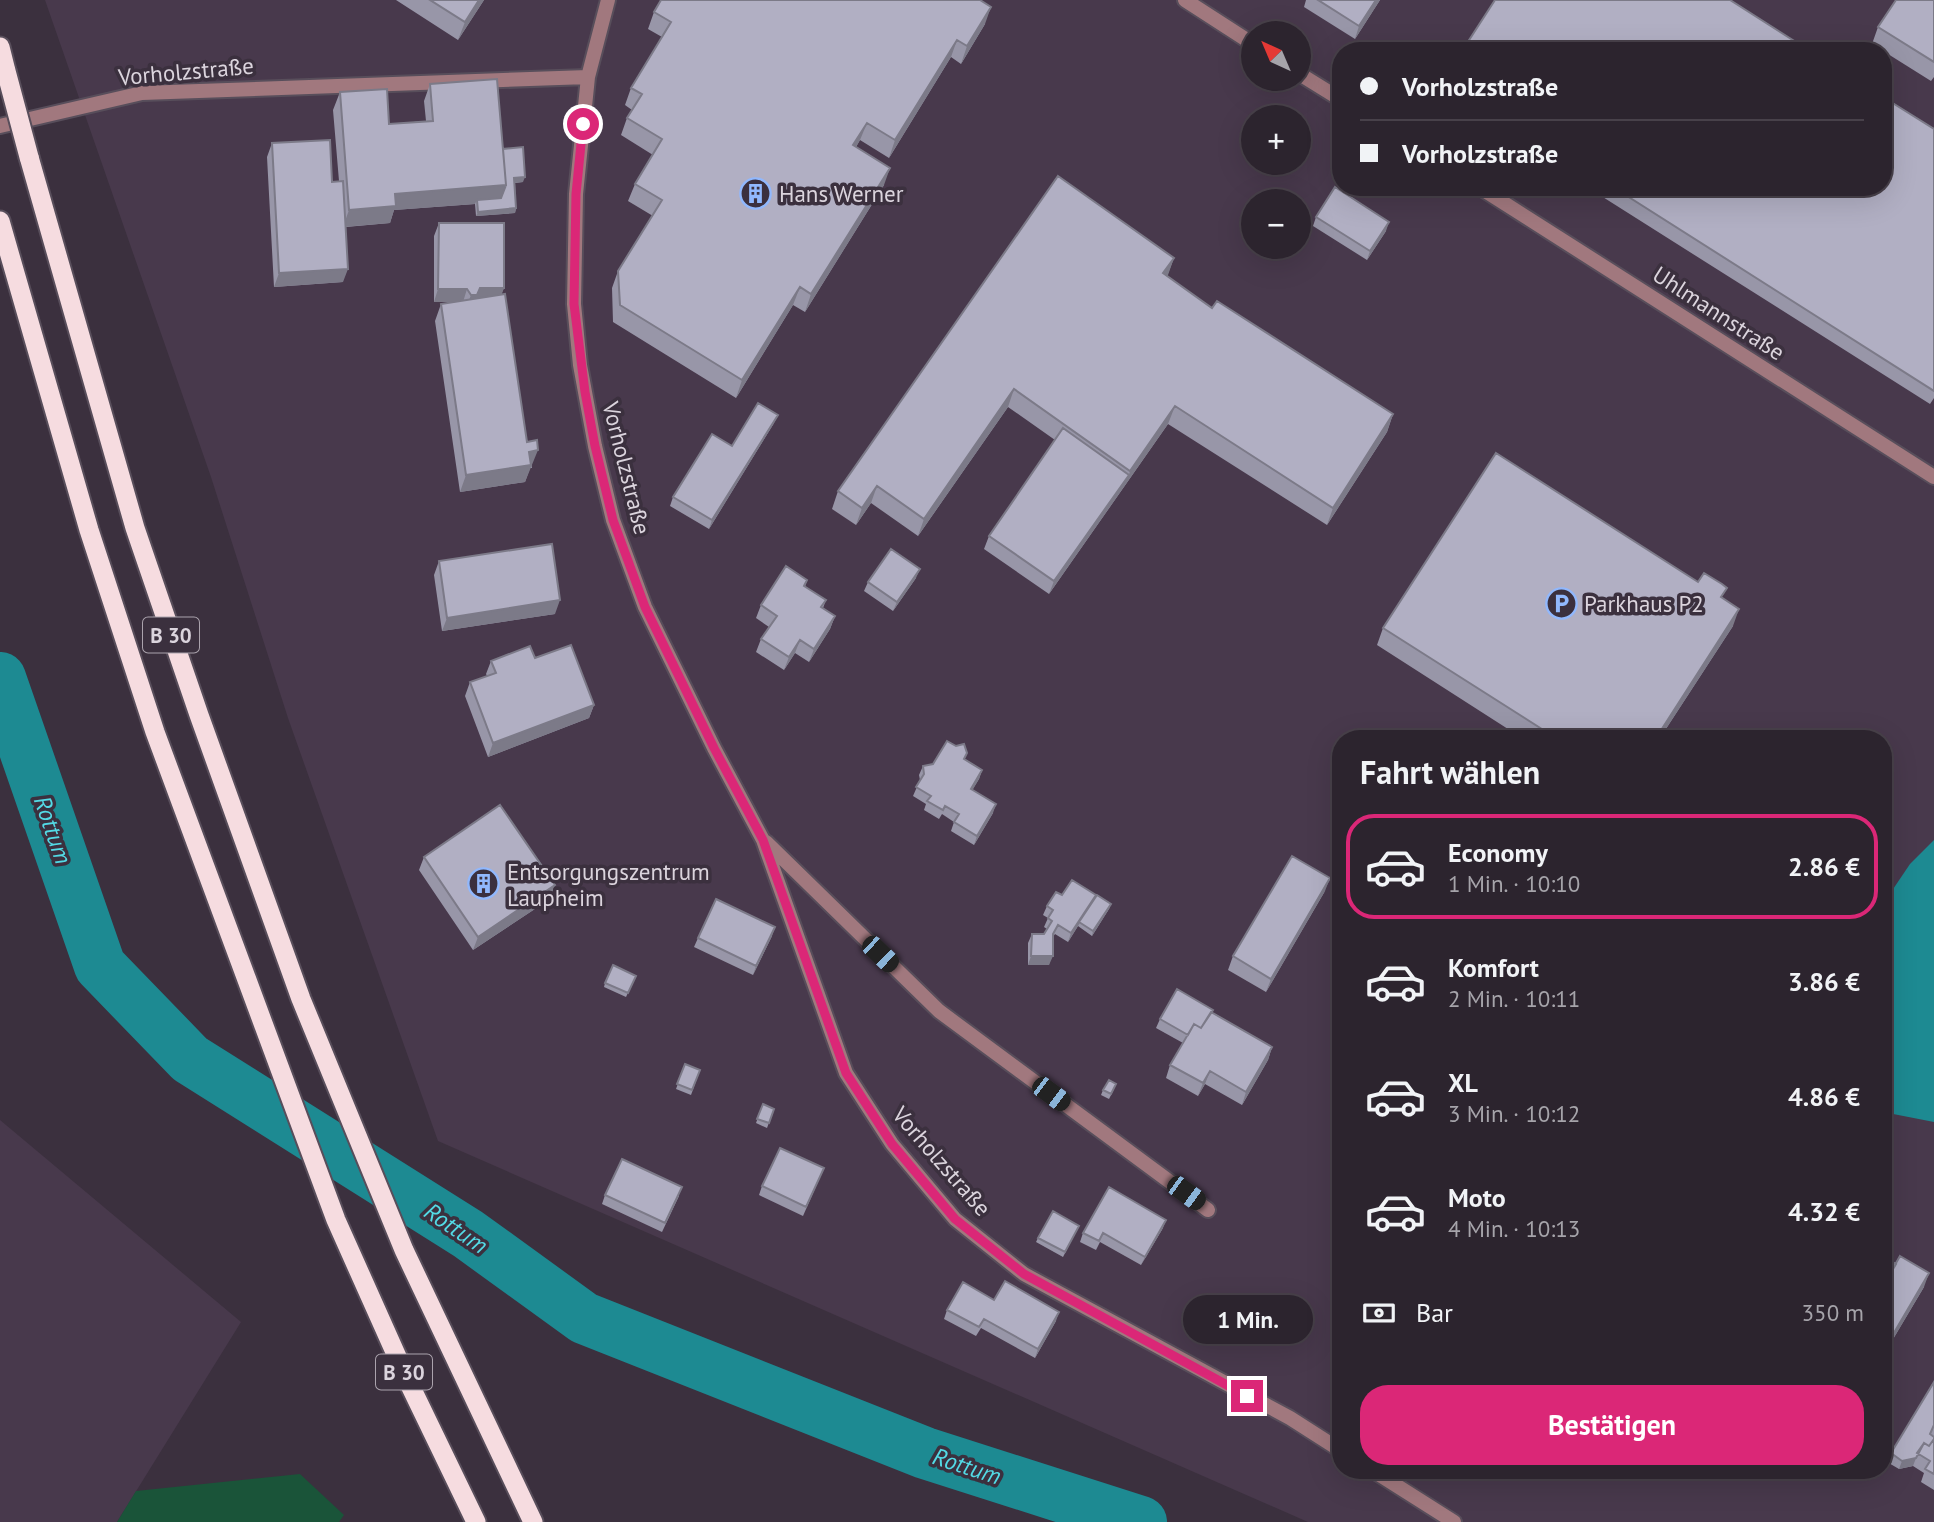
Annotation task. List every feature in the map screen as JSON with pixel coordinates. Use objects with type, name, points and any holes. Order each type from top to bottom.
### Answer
[{"type":"highway","name":"B 30","points":[[0,47],[135,528],[301,999],[404,1250],[533,1522]]},
{"type":"highway","name":"B 30","points":[[0,221],[89,530],[155,732],[336,1220],[407,1379],[476,1522]]},
{"type":"street","name":"Vorholzstraße","points":[[608,0],[588,77],[576,194],[574,304],[580,365],[595,446],[613,520],[645,607],[714,748],[763,840],[846,1073],[892,1144],[955,1219],[1024,1274],[1290,1419],[1332,1445]]},
{"type":"street","points":[[1185,0],[1241,36]]},
{"type":"street","name":"Vorholzstraße","points":[[0,126],[142,93],[588,77]]},
{"type":"street","points":[[1311,80],[1332,94]]},
{"type":"street","name":"Uhlmannstraße","points":[[1493,196],[1934,477]]},
{"type":"street","name":"Vorholzstraße","points":[[763,840],[939,1011],[1208,1210]]},
{"type":"street","points":[[1386,1479],[1454,1522]]},
{"type":"shaded area","points":[[45,0],[1934,0],[1934,1522],[1308,1522],[438,1141],[288,718],[211,477]]},
{"type":"shaded area","points":[[0,1120],[241,1322],[117,1522],[0,1522]]},
{"type":"green space","points":[[300,1474],[344,1515],[339,1522],[117,1522],[136,1491]]},
{"type":"water","points":[[1934,840],[1934,1122],[1892,1114],[1892,891],[1910,864]]},
{"type":"building","points":[[430,0],[479,0],[465,22]]},
{"type":"building","name":"Hans Werner","points":[[661,0],[980,0],[991,7],[967,46],[957,40],[895,140],[867,123],[853,145],[890,168],[811,294],[800,287],[742,380],[620,305],[618,271],[662,200],[635,184],[662,139],[627,118],[642,94],[631,88],[671,22],[654,12]]},
{"type":"building","points":[[1318,0],[1376,0],[1359,26]]},
{"type":"building","points":[[1495,0],[1730,0],[1796,42],[1468,42]]},
{"type":"building","points":[[1896,0],[1934,0],[1934,62],[1878,27]]},
{"type":"building","points":[[497,79],[506,185],[395,194],[396,206],[349,210],[340,92],[387,89],[389,124],[433,121],[430,84]]},
{"type":"building","points":[[1892,103],[1934,129],[1934,391],[1627,196],[1892,196]]},
{"type":"building","points":[[330,140],[332,182],[343,181],[348,269],[279,273],[272,143]]},
{"type":"building","points":[[523,147],[525,177],[514,178],[516,208],[478,212],[477,200],[501,198],[506,185],[503,149]]},
{"type":"building","points":[[1058,176],[1174,258],[1163,273],[1212,308],[1217,301],[1393,414],[1333,508],[1175,406],[1130,471],[1014,389],[924,519],[877,486],[862,508],[838,491]]},
{"type":"building","points":[[1332,192],[1332,196],[1349,196],[1389,222],[1370,251],[1316,217]]},
{"type":"building","points":[[439,223],[504,223],[504,288],[480,288],[477,295],[471,295],[467,289],[438,289]]},
{"type":"building","points":[[505,294],[527,442],[537,440],[538,450],[529,452],[531,465],[466,475],[441,304]]},
{"type":"building","points":[[758,403],[778,415],[712,520],[673,497],[712,434],[732,446]]},
{"type":"building","points":[[1063,428],[1129,475],[1054,581],[989,536]]},
{"type":"building","name":"Parkhaus P2","points":[[1496,453],[1698,582],[1704,573],[1722,584],[1727,588],[1721,597],[1739,609],[1661,730],[1543,730],[1383,628]]},
{"type":"building","points":[[552,544],[560,600],[447,618],[439,561]]},
{"type":"building","points":[[891,549],[920,569],[897,602],[868,582]]},
{"type":"building","points":[[786,566],[807,580],[804,586],[826,600],[821,607],[835,616],[814,649],[800,640],[789,657],[761,639],[777,616],[761,605]]},
{"type":"building","points":[[571,645],[594,705],[493,743],[470,682],[496,673],[491,661],[530,646],[535,658]]},
{"type":"building","points":[[947,741],[956,746],[964,744],[967,753],[964,759],[982,770],[971,789],[996,804],[977,836],[954,822],[959,814],[945,806],[943,810],[927,801],[931,796],[916,787],[924,774],[923,766],[933,764]]},
{"type":"building","name":"Entsorgungszentrum Laupheim","points":[[500,805],[555,885],[478,937],[424,857]]},
{"type":"building","points":[[1292,856],[1330,878],[1271,979],[1233,956]]},
{"type":"building","points":[[1072,880],[1096,895],[1071,933],[1058,925],[1053,934],[1053,956],[1031,956],[1032,934],[1044,934],[1052,921],[1048,918],[1053,910],[1047,906],[1056,892],[1062,895]]},
{"type":"building","points":[[1097,895],[1111,904],[1093,931],[1079,922]]},
{"type":"building","points":[[716,899],[775,927],[756,966],[698,938]]},
{"type":"building","points":[[613,965],[636,976],[628,993],[605,983]]},
{"type":"building","points":[[1177,989],[1213,1010],[1201,1028],[1194,1024],[1188,1035],[1160,1019]]},
{"type":"building","points":[[1211,1012],[1272,1047],[1246,1092],[1210,1071],[1203,1083],[1170,1065],[1194,1024],[1201,1028]]},
{"type":"building","points":[[685,1064],[700,1070],[692,1090],[677,1084]]},
{"type":"building","points":[[1109,1080],[1116,1084],[1111,1094],[1103,1090]]},
{"type":"building","points":[[763,1104],[774,1109],[769,1123],[757,1119]]},
{"type":"building","points":[[780,1148],[824,1168],[806,1207],[762,1186]]},
{"type":"building","points":[[622,1159],[682,1187],[665,1223],[605,1195]]},
{"type":"building","points":[[1109,1187],[1166,1220],[1145,1257],[1103,1233],[1099,1241],[1083,1233]]},
{"type":"building","points":[[1053,1211],[1079,1226],[1065,1252],[1038,1238]]},
{"type":"building","points":[[1900,1256],[1929,1273],[1892,1336],[1892,1270]]},
{"type":"building","points":[[1005,1281],[1059,1312],[1038,1349],[984,1319],[979,1327],[947,1310],[963,1282],[994,1300]]},
{"type":"building","points":[[1934,1382],[1934,1425],[1930,1434],[1934,1439],[1929,1446],[1924,1443],[1916,1458],[1902,1461],[1892,1451]]},
{"type":"building","points":[[1934,1439],[1934,1474],[1925,1469],[1930,1461],[1917,1453],[1924,1443],[1929,1446]]},
{"type":"waterway","name":"Rottum","points":[[0,678],[100,966],[190,1059],[468,1234],[584,1318],[925,1453],[1141,1522]]},
{"type":"place","name":"Hans Werner","points":[[756,193]]},
{"type":"place","name":"Parkhaus P2","points":[[1561,603]]},
{"type":"place","name":"Entsorgungszentrum Laupheim","points":[[484,884]]},
{"type":"route","points":[[583,124],[576,194],[574,304],[580,365],[595,446],[613,520],[645,607],[714,748],[763,840],[846,1073],[892,1144],[955,1219],[1024,1274],[1247,1396]]}]
